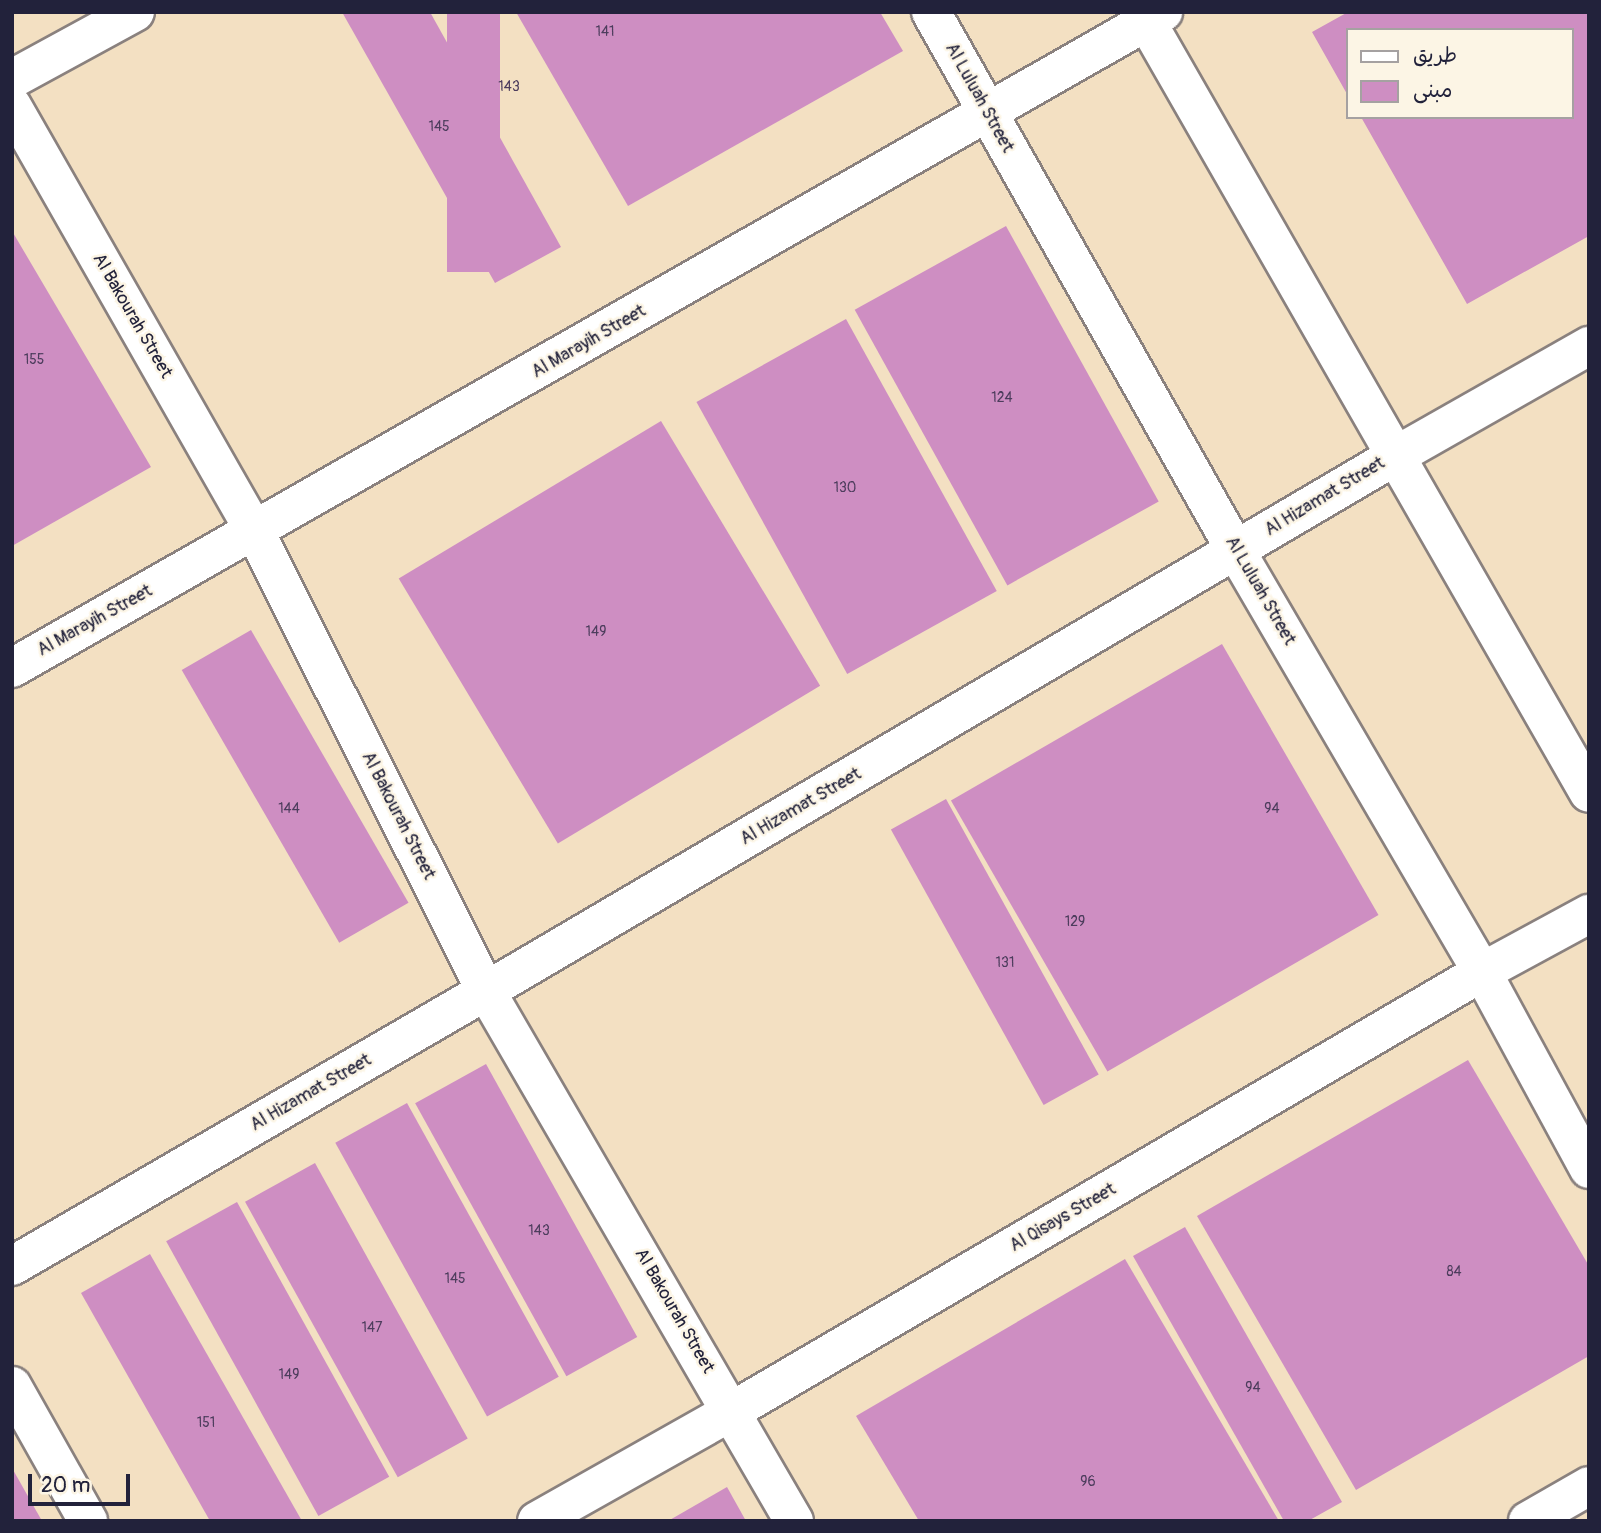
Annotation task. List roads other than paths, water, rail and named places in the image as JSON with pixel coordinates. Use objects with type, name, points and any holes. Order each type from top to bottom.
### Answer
[{"type":"street","points":[[12,79],[135,12]]},
{"type":"street","name":"Al Luluah Street","points":[[931,12],[1236,551],[1482,972],[1589,1169]]},
{"type":"street","points":[[1150,15],[1589,793]]},
{"type":"street","name":"Al Marayih Street","points":[[12,667],[255,532],[988,114],[1150,15]]},
{"type":"street","name":"Al Bakourah Street","points":[[12,106],[255,532],[486,991],[794,1521]]},
{"type":"street","name":"Al Hizamat Street","points":[[12,1266],[486,991],[1397,455],[1589,346]]},
{"type":"street","name":"Al Qisays Street","points":[[537,1521],[732,1411],[1482,972],[1589,914]]},
{"type":"street","points":[[12,1386],[88,1521]]},
{"type":"street","points":[[1528,1521],[1589,1486]]}]
